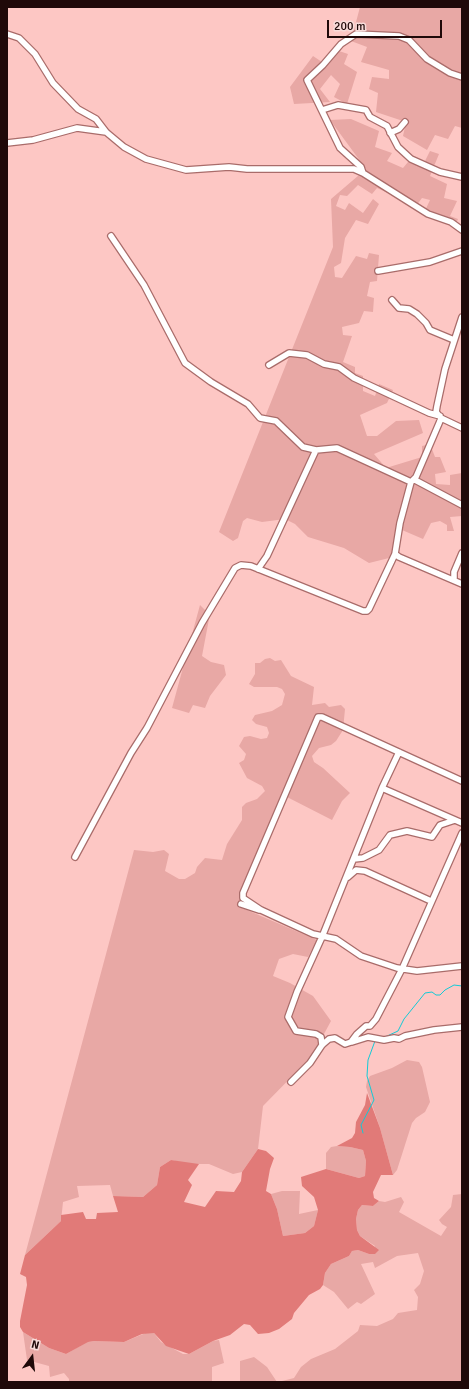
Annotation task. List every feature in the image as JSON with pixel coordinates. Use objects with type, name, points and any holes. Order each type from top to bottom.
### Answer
[{"type":"street","points":[[7,34],[19,38],[30,49],[53,83],[78,109],[96,120],[106,132],[128,149],[146,160],[180,169],[227,167],[247,169],[349,169],[363,173],[428,214],[451,222],[462,230]]},
{"type":"street","points":[[363,173],[361,167],[340,148],[307,80],[324,65],[341,44],[356,34],[399,36],[409,40],[427,59],[462,77]]},
{"type":"street","points":[[322,110],[338,105],[354,110],[366,110],[370,117],[387,126],[398,147],[417,163],[462,177]]},
{"type":"street","points":[[390,133],[399,130],[404,122]]},
{"type":"street","points":[[7,143],[33,140],[77,128],[106,132]]},
{"type":"street","points":[[111,236],[144,285],[185,363],[211,382],[248,404],[260,418],[276,421],[303,447],[316,450],[338,448],[413,481],[462,505]]},
{"type":"street","points":[[378,271],[430,262],[462,251]]},
{"type":"street","points":[[392,300],[399,308],[409,309],[417,314],[426,322],[430,330],[454,340]]},
{"type":"street","points":[[440,417],[436,412],[437,406],[454,340],[462,317]]},
{"type":"street","points":[[269,365],[289,353],[307,355],[324,364],[339,367],[354,378],[462,428]]},
{"type":"street","points":[[75,857],[235,568],[241,565],[258,569],[319,594],[367,611],[395,554],[400,523],[413,481],[440,417]]},
{"type":"street","points":[[258,569],[266,556],[316,450]]},
{"type":"street","points":[[454,580],[454,572],[462,553]]},
{"type":"street","points":[[395,554],[398,557],[462,584]]},
{"type":"street","points":[[261,910],[244,898],[244,894],[318,717],[322,717],[462,781]]},
{"type":"street","points":[[322,1045],[321,1037],[316,1034],[296,1031],[288,1018],[297,992],[322,937],[382,788],[399,752]]},
{"type":"street","points":[[382,788],[462,823]]},
{"type":"street","points":[[354,859],[363,858],[379,850],[390,834],[406,831],[432,837],[440,825],[455,820]]},
{"type":"street","points":[[351,1042],[366,1026],[370,1026],[376,1018],[402,968],[462,833]]},
{"type":"street","points":[[345,880],[356,870],[365,871],[431,901]]},
{"type":"street","points":[[241,904],[261,910],[322,937],[336,940],[361,956],[402,968],[418,971],[462,966]]},
{"type":"street","points":[[291,1082],[310,1063],[322,1045],[329,1039],[334,1038],[345,1044],[368,1037],[384,1040],[394,1038],[399,1039],[405,1036],[427,1031],[462,1027]]},
{"type":"shaded area","points":[[360,7],[462,7],[462,128],[455,126],[448,139],[435,135],[427,150],[403,136],[406,122],[376,112],[378,93],[369,89],[372,77],[389,79],[389,70],[361,62],[367,47],[351,41]]},
{"type":"shaded area","points":[[339,51],[348,54],[344,64],[357,72],[347,104],[334,97],[340,84],[331,75],[320,89],[330,102],[294,104],[290,87],[313,56],[325,64]]},
{"type":"shaded area","points":[[351,119],[379,131],[375,147],[392,153],[387,161],[403,168],[408,162],[422,167],[430,151],[439,154],[430,176],[447,184],[444,198],[457,201],[450,216],[458,219],[455,226],[423,215],[430,200],[422,198],[416,206],[377,188],[372,194],[358,185],[347,196],[340,195],[336,206],[345,210],[349,203],[363,213],[373,199],[379,204],[368,224],[356,220],[345,238],[341,263],[334,267],[335,277],[342,278],[356,256],[367,259],[369,253],[379,255],[377,281],[370,282],[367,296],[374,298],[373,312],[364,311],[359,323],[342,327],[343,335],[352,336],[343,362],[355,367],[355,373],[363,376],[363,391],[375,396],[379,384],[393,390],[387,403],[360,415],[367,436],[377,436],[396,421],[419,420],[423,433],[374,454],[386,468],[422,457],[422,446],[430,444],[435,457],[440,457],[446,472],[435,474],[436,484],[450,485],[450,475],[462,473],[462,516],[450,517],[454,531],[447,531],[447,525],[440,521],[431,523],[423,539],[402,530],[398,549],[389,558],[369,563],[344,548],[308,537],[295,524],[285,519],[262,522],[247,518],[243,521],[238,538],[233,541],[219,532],[333,247],[331,199],[366,169],[330,120]]},
{"type":"shaded area","points":[[200,605],[208,613],[209,619],[202,656],[211,662],[224,665],[226,675],[210,696],[205,708],[193,705],[189,713],[172,708]]},
{"type":"shaded area","points":[[270,658],[275,661],[281,660],[291,676],[314,687],[312,705],[325,703],[329,707],[341,705],[345,709],[343,730],[336,741],[331,745],[319,748],[312,756],[314,762],[323,768],[350,793],[342,801],[332,820],[287,797],[240,907],[317,940],[308,957],[293,954],[279,959],[273,976],[290,983],[313,996],[331,1021],[312,1056],[263,1106],[258,1149],[242,1172],[233,1174],[209,1164],[190,1164],[171,1160],[160,1167],[157,1185],[143,1197],[113,1196],[110,1185],[77,1186],[79,1197],[63,1202],[61,1221],[25,1255],[134,850],[153,852],[164,850],[169,854],[165,871],[179,879],[185,879],[195,873],[197,867],[205,858],[222,860],[227,844],[242,820],[242,807],[246,803],[257,799],[265,791],[262,786],[247,778],[239,763],[244,760],[246,754],[239,746],[244,737],[250,736],[261,739],[267,738],[269,733],[267,727],[256,724],[252,720],[255,715],[272,711],[282,705],[285,694],[282,689],[277,687],[254,687],[249,684],[255,674],[255,663],[260,663],[265,659]]},
{"type":"shaded area","points":[[407,1060],[419,1062],[422,1067],[430,1102],[425,1112],[416,1118],[412,1123],[397,1170],[393,1175],[380,1128],[366,1087],[370,1076],[392,1068]]},
{"type":"shaded area","points":[[367,1093],[380,1128],[393,1175],[381,1175],[373,1192],[374,1198],[379,1201],[373,1206],[362,1205],[358,1210],[356,1219],[357,1230],[360,1236],[379,1250],[375,1254],[369,1254],[358,1250],[352,1251],[349,1256],[331,1264],[325,1273],[323,1285],[320,1289],[309,1295],[294,1313],[292,1319],[279,1329],[269,1333],[258,1334],[250,1325],[244,1324],[230,1335],[213,1341],[189,1354],[166,1346],[154,1333],[142,1334],[124,1342],[88,1342],[66,1354],[49,1348],[23,1332],[20,1327],[20,1321],[27,1285],[26,1277],[20,1274],[25,1255],[61,1221],[61,1215],[83,1212],[86,1219],[96,1219],[97,1213],[118,1212],[113,1196],[143,1197],[157,1185],[160,1167],[171,1160],[199,1164],[188,1180],[192,1185],[184,1202],[205,1207],[216,1191],[234,1192],[241,1181],[242,1172],[258,1149],[266,1151],[274,1158],[270,1169],[266,1191],[271,1194],[277,1209],[283,1236],[305,1233],[314,1226],[318,1210],[314,1197],[302,1186],[301,1177],[326,1169],[359,1178],[365,1176],[366,1161],[363,1150],[337,1146],[352,1138],[355,1133],[356,1122],[365,1105]]},
{"type":"shaded area","points":[[337,1146],[363,1150],[366,1161],[365,1176],[359,1178],[326,1169],[326,1153],[331,1147]]},
{"type":"shaded area","points":[[282,1191],[300,1191],[299,1214],[318,1210],[314,1226],[305,1233],[283,1236],[277,1209],[271,1194]]},
{"type":"shaded area","points":[[462,1194],[462,1382],[278,1382],[294,1378],[301,1367],[311,1359],[335,1349],[358,1331],[360,1325],[377,1326],[393,1319],[398,1313],[417,1310],[418,1297],[414,1290],[420,1284],[424,1271],[418,1253],[397,1256],[375,1268],[373,1262],[361,1264],[375,1294],[361,1304],[357,1302],[348,1309],[334,1292],[323,1285],[325,1273],[331,1264],[349,1256],[352,1251],[358,1250],[369,1254],[375,1246],[360,1236],[357,1230],[356,1219],[358,1210],[362,1205],[373,1206],[379,1201],[385,1202],[401,1197],[404,1202],[399,1212],[441,1236],[447,1227],[439,1220],[451,1207],[453,1195]]},
{"type":"shaded area","points":[[23,1332],[49,1348],[66,1354],[87,1342],[124,1342],[148,1332],[154,1333],[161,1342],[183,1354],[189,1354],[213,1341],[219,1340],[224,1363],[212,1367],[212,1382],[69,1382],[69,1379],[64,1373],[50,1377],[49,1366],[27,1360]]},
{"type":"shaded area","points":[[254,1357],[267,1367],[277,1382],[240,1382],[240,1361]]},
{"type":"waterway","points":[[385,1037],[398,1031],[404,1019],[425,993],[432,992],[436,995],[440,995],[454,985],[462,986]]},
{"type":"waterway","points":[[363,1133],[361,1125],[374,1100],[367,1076],[368,1060],[375,1041]]}]
